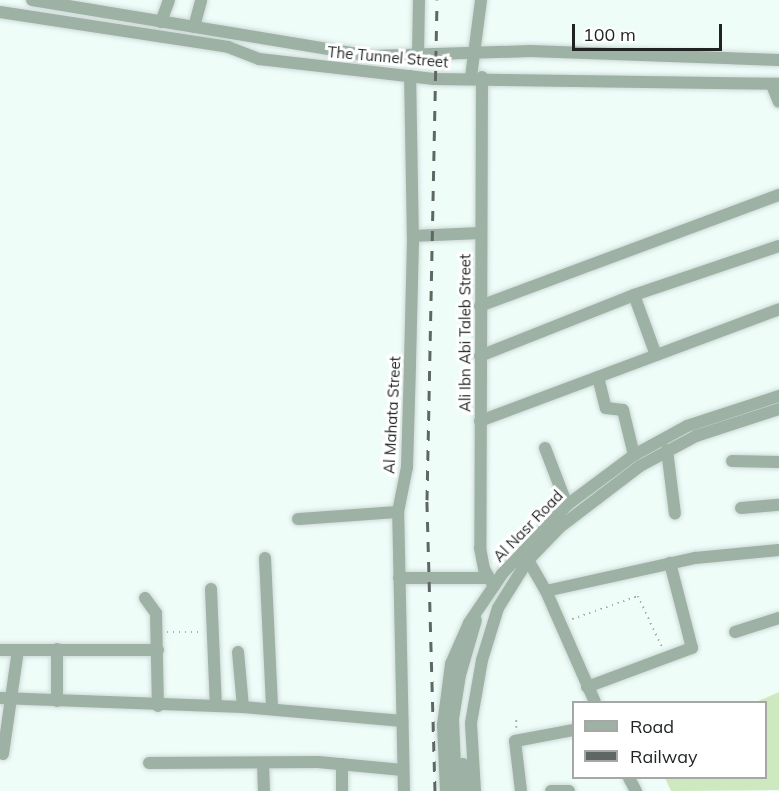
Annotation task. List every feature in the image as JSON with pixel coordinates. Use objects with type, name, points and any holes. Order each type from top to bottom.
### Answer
[{"type":"street","name":"The Tunnel Street","points":[[32,0],[349,53],[418,56],[472,51],[779,60]]},
{"type":"street","points":[[161,22],[169,0]]},
{"type":"street","points":[[194,27],[201,0]]},
{"type":"street","points":[[418,56],[419,0]]},
{"type":"street","points":[[472,51],[481,0]]},
{"type":"street","name":"The Tunnel Street","points":[[0,12],[228,48],[259,59],[410,76],[776,85]]},
{"type":"street","name":"Ali Ibn Abi Taleb Street","points":[[472,51],[477,77],[480,233],[480,548],[491,582]]},
{"type":"street","name":"Al Mahata Street","points":[[404,791],[398,512],[408,457],[413,236],[410,76]]},
{"type":"street","points":[[776,85],[779,102]]},
{"type":"street","points":[[480,306],[779,195]]},
{"type":"street","points":[[413,236],[480,233]]},
{"type":"street","points":[[480,356],[634,295],[779,246]]},
{"type":"street","points":[[634,295],[657,355]]},
{"type":"street","points":[[480,421],[779,309]]},
{"type":"street","points":[[598,377],[606,408],[623,410],[634,454]]},
{"type":"street","name":"Al Nasr Road","points":[[446,791],[443,725],[451,664],[461,636],[481,605],[491,582],[567,505],[634,454],[687,426],[779,396]]},
{"type":"street","name":"Al Nasr Road","points":[[475,791],[471,723],[482,660],[498,608],[528,560],[560,527],[605,491],[667,450],[725,424],[779,409]]},
{"type":"street","points":[[545,448],[567,505]]},
{"type":"street","points":[[667,450],[675,514]]},
{"type":"street","points":[[732,461],[779,462]]},
{"type":"street","points":[[741,508],[779,505]]},
{"type":"street","points":[[298,519],[398,512]]},
{"type":"street","points":[[546,591],[670,562],[779,549]]},
{"type":"street","points":[[265,558],[272,709]]},
{"type":"street","points":[[466,791],[463,719],[470,656],[497,596],[528,560],[546,591],[594,701]]},
{"type":"street","points":[[587,687],[693,647],[670,562]]},
{"type":"street","points":[[399,578],[491,582]]},
{"type":"street","points":[[212,589],[216,706]]},
{"type":"street","points":[[145,598],[155,608],[158,632],[158,706]]},
{"type":"street","points":[[456,791],[453,719],[481,605]]},
{"type":"street","points":[[735,632],[779,618]]},
{"type":"street","points":[[57,649],[57,701]]},
{"type":"street","points":[[0,650],[158,650]]},
{"type":"street","points":[[3,754],[14,699],[18,650]]},
{"type":"street","points":[[238,652],[243,707]]},
{"type":"street","points":[[0,698],[158,706],[243,707],[402,722]]},
{"type":"street","points":[[521,791],[515,741],[572,730]]},
{"type":"street","points":[[149,763],[342,764],[403,770]]},
{"type":"street","points":[[263,764],[264,791]]},
{"type":"street","points":[[342,764],[342,791]]},
{"type":"street","points":[[551,791],[569,791]]},
{"type":"path","points":[[559,623],[638,596],[667,657]]},
{"type":"path","points":[[158,632],[212,633]]},
{"type":"green space","points":[[779,692],[779,790],[671,791],[665,779],[767,779],[767,701],[758,701]]},
{"type":"railway","points":[[435,791],[427,500],[437,0]]}]
